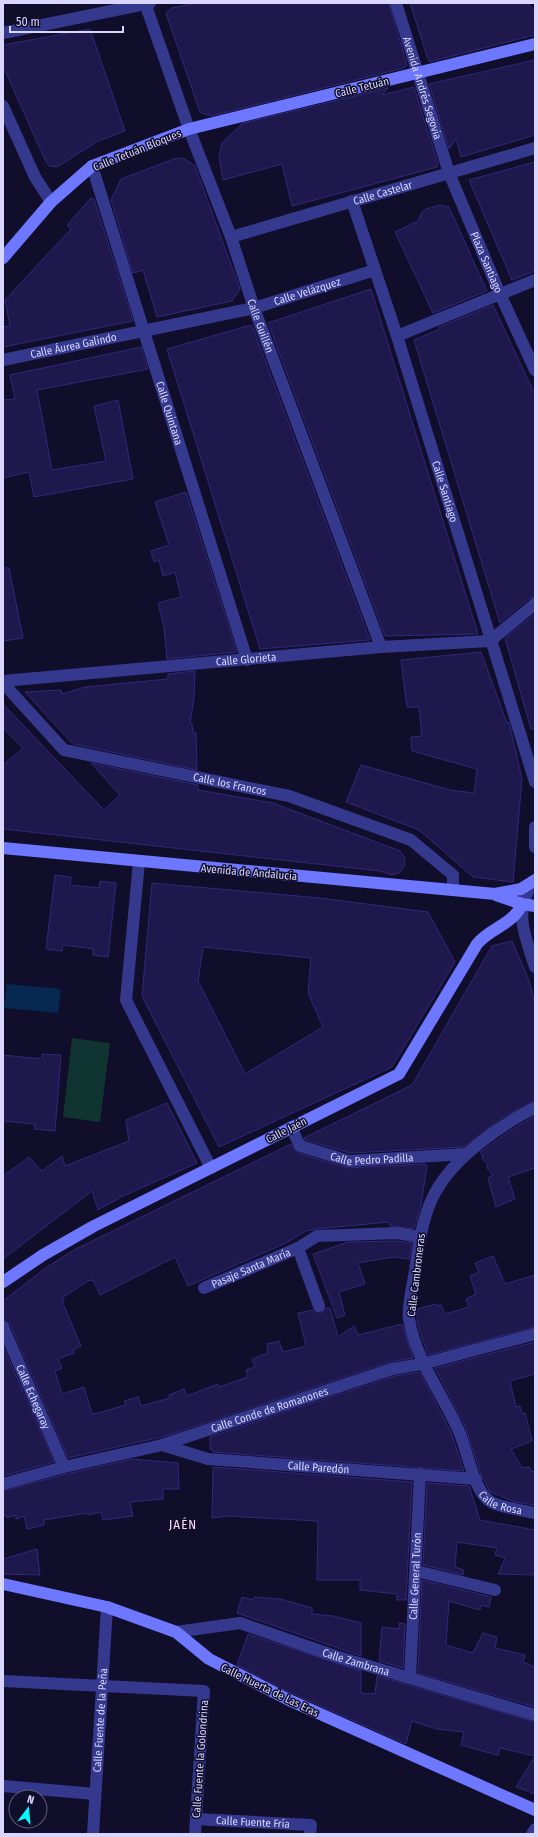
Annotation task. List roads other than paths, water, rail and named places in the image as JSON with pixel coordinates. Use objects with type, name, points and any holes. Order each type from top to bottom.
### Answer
[{"type":"street","points":[[3,34],[147,3]]},
{"type":"street","name":"Calle Guillén","points":[[147,3],[189,129],[231,237],[254,308],[381,647]]},
{"type":"street","name":"Avenida Andrés Segovia","points":[[396,3],[449,173]]},
{"type":"street","name":"Calle Tetuán","points":[[189,129],[535,44]]},
{"type":"street","points":[[3,106],[34,177],[51,202]]},
{"type":"street","name":"Calle Tetuán Bloques","points":[[4,254],[51,202],[92,166],[189,129]]},
{"type":"street","name":"Calle Castelar","points":[[231,237],[535,148]]},
{"type":"street","name":"Calle Quintana","points":[[92,166],[247,660]]},
{"type":"street","name":"Plaza Santiago","points":[[397,336],[500,294],[449,173]]},
{"type":"street","name":"Calle Santiago","points":[[352,201],[397,336],[490,641],[535,782]]},
{"type":"street","name":"Calle Velázquez","points":[[144,331],[254,308],[375,270]]},
{"type":"street","points":[[535,280],[500,294],[535,370]]},
{"type":"street","name":"Calle Áurea Galindo","points":[[3,360],[144,331]]},
{"type":"street","points":[[490,641],[535,604]]},
{"type":"street","name":"Calle Glorieta","points":[[3,682],[381,647],[490,641]]},
{"type":"street","name":"Calle los Francos","points":[[3,682],[64,750],[289,796],[345,815],[411,840],[453,875],[453,890]]},
{"type":"street","points":[[535,828],[535,847]]},
{"type":"street","name":"Avenida de Andalucía","points":[[3,848],[139,862],[495,894]]},
{"type":"street","points":[[139,862],[126,1000],[211,1168]]},
{"type":"street","points":[[495,894],[521,889],[534,881]]},
{"type":"street","points":[[534,881],[522,904],[522,921],[535,967]]},
{"type":"street","points":[[495,894],[522,904],[535,906]]},
{"type":"street","name":"Calle Jaén","points":[[3,1282],[43,1255],[94,1226],[399,1074],[477,944],[490,932],[513,918],[522,904]]},
{"type":"street","name":"Calle Cambroneras","points":[[476,1479],[458,1429],[422,1364],[408,1318],[420,1237],[429,1205],[438,1185],[448,1172],[466,1154],[508,1122],[535,1108]]},
{"type":"street","name":"Calle Pedro Padilla","points":[[291,1127],[300,1146],[349,1161],[466,1154]]},
{"type":"street","name":"Pasaje Santa María","points":[[204,1288],[298,1248],[317,1236],[397,1233],[420,1237]]},
{"type":"street","name":"Pasaje Santa María","points":[[298,1248],[319,1306]]},
{"type":"street","name":"Calle Echegaray","points":[[3,1327],[64,1467]]},
{"type":"street","name":"Calle Conde de Romanones","points":[[3,1484],[64,1467],[162,1445],[392,1369],[422,1364],[535,1334]]},
{"type":"street","name":"Calle Paredón","points":[[162,1445],[208,1459],[476,1479]]},
{"type":"street","name":"Calle General Turón","points":[[410,1678],[420,1474]]},
{"type":"street","name":"Calle Rosa","points":[[476,1479],[479,1491],[491,1502],[535,1513]]},
{"type":"street","points":[[416,1571],[495,1590]]},
{"type":"street","name":"Calle Huerta de Las Eras","points":[[3,1584],[107,1607],[176,1632],[209,1659],[289,1700],[535,1810]]},
{"type":"street","name":"Calle Fuente de la Peña","points":[[93,1834],[107,1607]]},
{"type":"street","name":"Calle Zambrana","points":[[176,1632],[240,1623],[335,1656],[535,1715]]},
{"type":"street","points":[[3,1681],[102,1685]]},
{"type":"street","name":"Calle Fuente la Golondrina","points":[[102,1685],[204,1691],[195,1834]]},
{"type":"street","points":[[3,1786],[95,1794]]},
{"type":"street","name":"Calle Fuente Fría","points":[[196,1819],[310,1829]]},
{"type":"street","points":[[532,1834],[535,1829]]},
{"type":"water","points":[[7,984],[61,989],[58,1013],[4,1008]]},
{"type":"district","name":"JAÉN","points":[[183,1524]]}]
